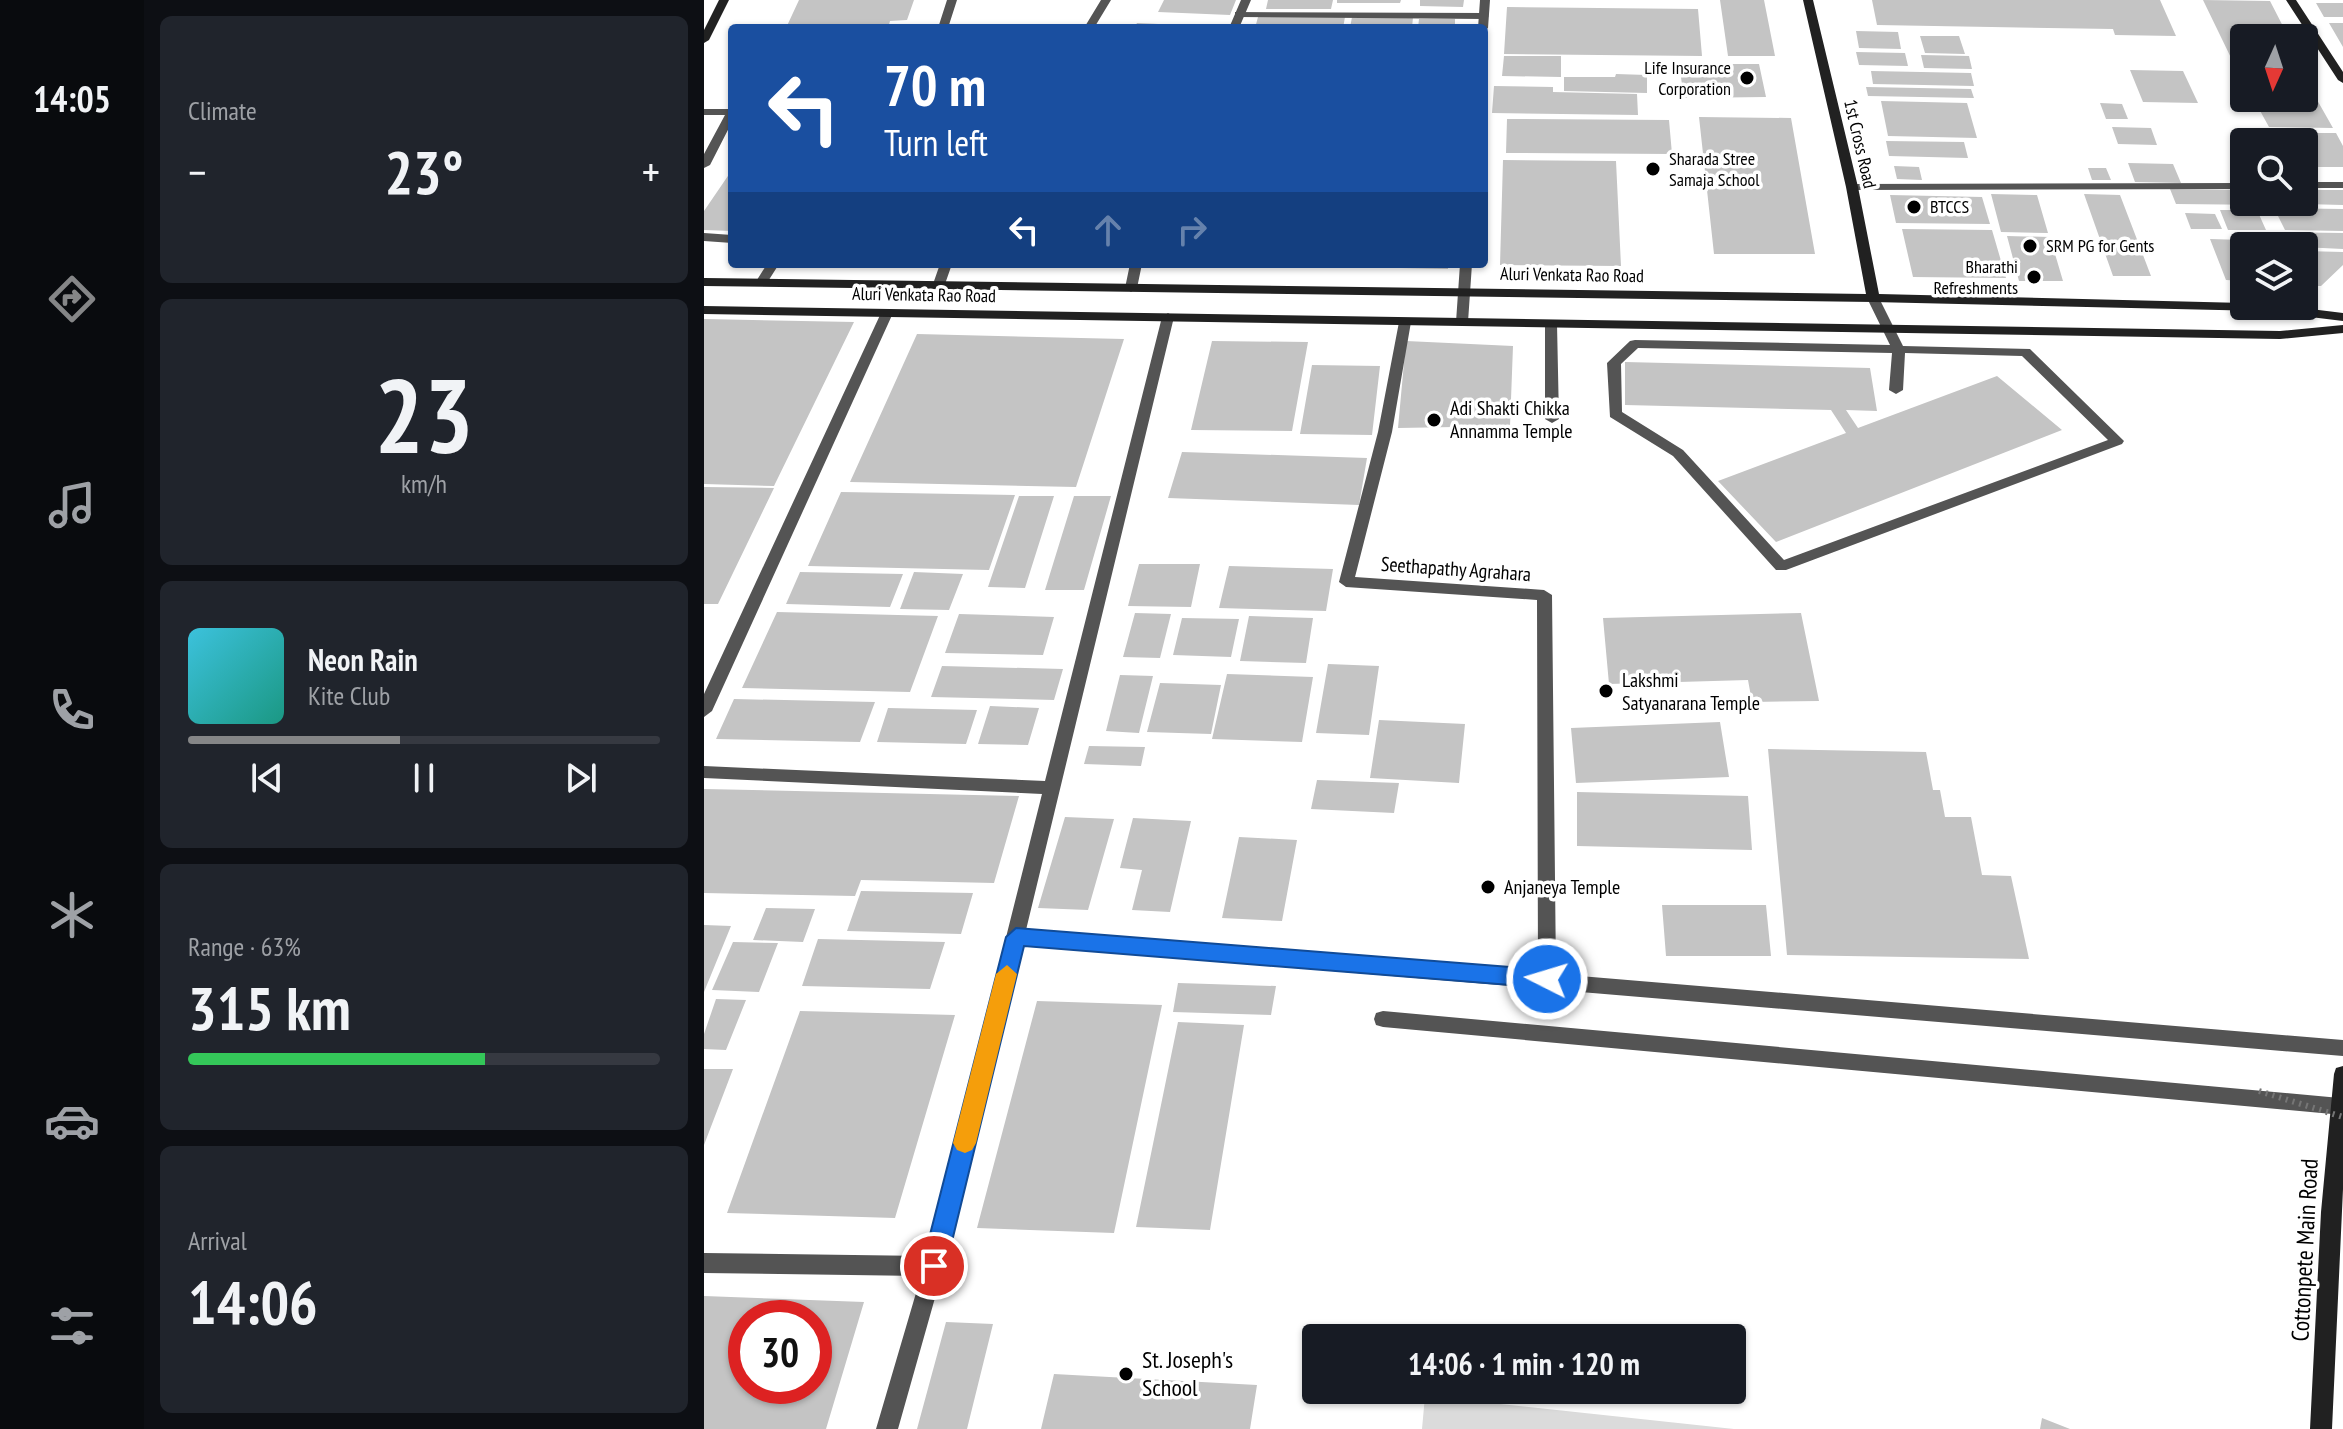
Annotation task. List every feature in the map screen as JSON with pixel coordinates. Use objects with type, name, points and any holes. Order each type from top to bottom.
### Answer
[{"type":"main road","points":[[704,40],[724,0]]},
{"type":"main road","name":"1st Cross Road","points":[[1808,0],[1852,187],[1873,298]]},
{"type":"main road","points":[[2291,0],[2343,79]]},
{"type":"main road","name":"Aluri Venkata Rao Road","points":[[704,282],[1873,298],[2263,307],[2343,317]]},
{"type":"main road","name":"Aluri Venkata Rao Road","points":[[704,310],[2280,335],[2343,329]]},
{"type":"main road","name":"Cottonpete Main Road","points":[[2321,1429],[2331,1212],[2343,1074]]},
{"type":"street","points":[[944,24],[952,0]]},
{"type":"street","points":[[1091,24],[1106,0]]},
{"type":"street","points":[[1235,24],[1246,0]]},
{"type":"street","points":[[1239,14],[1483,22],[1485,0]]},
{"type":"street","points":[[704,112],[728,112]]},
{"type":"street","points":[[704,165],[728,120]]},
{"type":"street","points":[[2318,185],[2343,185]]},
{"type":"street","points":[[1852,187],[2230,186]]},
{"type":"street","points":[[704,237],[728,239]]},
{"type":"street","points":[[761,283],[770,268]]},
{"type":"street","points":[[939,284],[945,268]]},
{"type":"street","points":[[1131,288],[1135,268]]},
{"type":"street","points":[[1462,322],[1466,268]]},
{"type":"street","points":[[1873,298],[1899,350],[1896,390]]},
{"type":"street","points":[[704,711],[887,313]]},
{"type":"street","points":[[887,1429],[934,1266],[1168,317]]},
{"type":"street","name":"Seethapathy Agrahara","points":[[1405,322],[1385,432],[1346,582],[1544,595],[1547,979]]},
{"type":"street","points":[[1551,324],[1552,419]]},
{"type":"street","points":[[1635,344],[1899,350],[2025,352],[2117,441],[1781,566],[1678,453],[1615,414],[1614,363],[1635,344]]},
{"type":"street","points":[[704,772],[1052,788]]},
{"type":"street","points":[[1016,937],[1547,979],[2343,1048]]},
{"type":"street","points":[[1383,1019],[2342,1112]]},
{"type":"street","points":[[704,1263],[934,1266]]},
{"type":"path","points":[[2259,1091],[2342,1112]]},
{"type":"shaded area","points":[[1424,1404],[1500,1404],[1734,1429],[1422,1429]]},
{"type":"building","points":[[799,0],[914,0],[907,20],[890,21],[889,24],[788,24]]},
{"type":"building","points":[[1164,0],[1236,0],[1230,15],[1158,12]]},
{"type":"building","points":[[1268,0],[1333,0],[1331,9],[1266,9]]},
{"type":"building","points":[[1337,0],[1401,0],[1400,3],[1337,3]]},
{"type":"building","points":[[1420,0],[1464,0],[1463,7],[1420,6]]},
{"type":"building","points":[[1720,0],[1764,0],[1775,56],[1728,56]]},
{"type":"building","points":[[1872,0],[2160,0],[2176,36],[2115,35],[2113,29],[1877,25]]},
{"type":"building","points":[[2203,0],[2270,1],[2282,24],[2230,24],[2230,56]]},
{"type":"building","points":[[2316,3],[2343,3],[2343,17],[2324,17]]},
{"type":"building","points":[[1507,7],[1698,9],[1702,56],[1504,54]]},
{"type":"building","points":[[1258,17],[1345,17],[1344,24],[1256,24]]},
{"type":"building","points":[[1352,17],[1413,17],[1412,24],[1351,24]]},
{"type":"building","points":[[1419,19],[1455,19],[1455,24],[1418,24]]},
{"type":"building","points":[[2329,23],[2343,23],[2343,47]]},
{"type":"building","points":[[1856,31],[1898,32],[1901,49],[1859,48]]},
{"type":"building","points":[[1920,36],[1959,36],[1965,54],[1925,53]]},
{"type":"building","points":[[1856,52],[1905,53],[1908,66],[1859,65]]},
{"type":"building","points":[[1921,55],[1969,56],[1972,69],[1924,68]]},
{"type":"building","points":[[1504,56],[1561,56],[1561,77],[1502,76]]},
{"type":"building","points":[[1679,64],[1759,64],[1766,97],[1684,98]]},
{"type":"building","points":[[2130,70],[2183,71],[2198,103],[2143,102]]},
{"type":"building","points":[[1871,71],[1971,73],[1974,86],[1873,84]]},
{"type":"building","points":[[1616,74],[1647,75],[1647,93],[1564,91],[1564,77],[1615,77]]},
{"type":"building","points":[[1494,86],[1553,87],[1553,92],[1637,94],[1638,115],[1492,113]]},
{"type":"building","points":[[1866,87],[1971,89],[1974,98],[1868,96]]},
{"type":"building","points":[[1881,101],[1967,103],[1977,138],[1888,136]]},
{"type":"building","points":[[2318,102],[2333,128],[2269,127],[2261,112],[2318,112]]},
{"type":"building","points":[[2100,103],[2122,104],[2128,119],[2106,119]]},
{"type":"building","points":[[1699,117],[1791,118],[1815,254],[1714,254]]},
{"type":"building","points":[[1507,119],[1669,120],[1672,154],[1506,153]]},
{"type":"building","points":[[2112,127],[2151,128],[2157,145],[2118,144]]},
{"type":"building","points":[[2318,133],[2336,133],[2343,146],[2343,167],[2318,167]]},
{"type":"building","points":[[1886,141],[1964,142],[1968,158],[1889,156]]},
{"type":"building","points":[[1503,160],[1616,161],[1621,266],[1500,265]]},
{"type":"building","points":[[2128,163],[2173,164],[2181,183],[2135,182]]},
{"type":"building","points":[[1894,166],[1919,167],[1922,180],[1897,179]]},
{"type":"building","points":[[2088,168],[2106,168],[2111,180],[2092,180]]},
{"type":"building","points":[[728,176],[728,231],[704,230],[704,211]]},
{"type":"building","points":[[2170,189],[2230,190],[2230,205],[2176,204]]},
{"type":"building","points":[[2318,190],[2343,190],[2343,205],[2318,204]]},
{"type":"building","points":[[1991,194],[2037,195],[2048,233],[2001,232]]},
{"type":"building","points":[[2084,194],[2120,195],[2151,276],[2113,276]]},
{"type":"building","points":[[1890,195],[1982,197],[1990,224],[1896,223]]},
{"type":"building","points":[[2318,209],[2343,209],[2343,231],[2285,230],[2278,216],[2318,216]]},
{"type":"building","points":[[2220,210],[2230,210],[2230,216],[2260,216],[2266,230],[2228,230]]},
{"type":"building","points":[[2185,213],[2215,214],[2222,229],[2191,229]]},
{"type":"building","points":[[1902,229],[1992,230],[2006,278],[1913,277]]},
{"type":"building","points":[[2318,233],[2343,233],[2343,249],[2318,248]]},
{"type":"building","points":[[2007,236],[2050,237],[2063,281],[2019,281]]},
{"type":"building","points":[[2210,239],[2230,240],[2230,280],[2226,280]]},
{"type":"building","points":[[2318,251],[2343,252],[2343,265],[2318,286]]},
{"type":"building","points":[[704,319],[854,322],[774,486],[704,484]]},
{"type":"building","points":[[917,334],[1124,339],[1076,487],[850,482]]},
{"type":"building","points":[[1212,341],[1308,342],[1292,431],[1191,430]]},
{"type":"building","points":[[1406,341],[1513,346],[1510,426],[1398,428]]},
{"type":"building","points":[[1625,362],[1870,368],[1877,411],[1846,410],[1858,428],[1997,376],[2062,430],[1776,542],[1718,481],[1846,433],[1831,410],[1625,405]]},
{"type":"building","points":[[1312,365],[1380,366],[1372,435],[1300,434]]},
{"type":"building","points":[[1182,452],[1367,458],[1359,505],[1168,498]]},
{"type":"building","points":[[704,487],[774,488],[718,604],[704,604]]},
{"type":"building","points":[[841,492],[1015,495],[989,570],[808,566]]},
{"type":"building","points":[[1019,496],[1054,496],[1025,588],[988,587]]},
{"type":"building","points":[[1074,496],[1111,496],[1084,590],[1045,590]]},
{"type":"building","points":[[1139,564],[1200,564],[1191,607],[1128,606]]},
{"type":"building","points":[[1229,566],[1333,569],[1326,611],[1219,608]]},
{"type":"building","points":[[800,572],[903,574],[890,607],[786,604]]},
{"type":"building","points":[[914,572],[963,574],[949,610],[900,609]]},
{"type":"building","points":[[777,612],[938,616],[910,692],[742,688]]},
{"type":"building","points":[[1135,613],[1171,614],[1160,658],[1123,657]]},
{"type":"building","points":[[1801,613],[1819,701],[1752,702],[1748,680],[1609,684],[1603,618]]},
{"type":"building","points":[[959,614],[1054,617],[1043,655],[945,653]]},
{"type":"building","points":[[1249,616],[1313,618],[1306,663],[1240,661]]},
{"type":"building","points":[[1182,618],[1239,619],[1231,657],[1173,655]]},
{"type":"building","points":[[1328,664],[1379,666],[1369,735],[1316,733]]},
{"type":"building","points":[[942,666],[1063,669],[1054,700],[931,697]]},
{"type":"building","points":[[1227,674],[1313,677],[1302,742],[1212,739]]},
{"type":"building","points":[[1120,675],[1153,676],[1139,733],[1106,731]]},
{"type":"building","points":[[1160,683],[1221,685],[1211,734],[1147,732]]},
{"type":"building","points":[[734,699],[875,702],[860,742],[716,739]]},
{"type":"building","points":[[990,706],[1039,708],[1028,745],[978,744]]},
{"type":"building","points":[[888,708],[977,710],[966,744],[877,742]]},
{"type":"building","points":[[1379,720],[1465,724],[1459,783],[1370,778]]},
{"type":"building","points":[[1720,722],[1729,777],[1576,783],[1571,728]]},
{"type":"building","points":[[1089,746],[1145,747],[1141,766],[1084,764]]},
{"type":"building","points":[[1768,749],[1926,752],[1933,790],[1940,790],[1945,817],[1971,817],[1982,875],[2011,876],[2029,959],[1787,955]]},
{"type":"building","points":[[1317,780],[1399,783],[1394,813],[1311,809]]},
{"type":"building","points":[[704,789],[1019,796],[994,883],[861,880],[855,896],[704,893]]},
{"type":"building","points":[[1577,792],[1748,796],[1752,850],[1577,846]]},
{"type":"building","points":[[1065,817],[1114,819],[1088,910],[1038,908]]},
{"type":"building","points":[[1133,818],[1191,821],[1170,912],[1132,910],[1142,870],[1120,868]]},
{"type":"building","points":[[1239,837],[1297,840],[1282,921],[1222,918]]},
{"type":"building","points":[[861,891],[973,893],[961,934],[847,931]]},
{"type":"building","points":[[1662,905],[1766,905],[1771,956],[1666,956]]},
{"type":"building","points":[[766,908],[815,909],[803,942],[753,940]]},
{"type":"building","points":[[704,925],[731,926],[704,992]]},
{"type":"building","points":[[818,939],[945,942],[930,989],[802,986]]},
{"type":"building","points":[[733,942],[778,943],[759,992],[712,990]]},
{"type":"building","points":[[1178,983],[1276,986],[1271,1015],[1173,1012]]},
{"type":"building","points":[[716,999],[746,1000],[726,1050],[704,1049],[704,1034]]},
{"type":"building","points":[[1037,1001],[1162,1005],[1114,1233],[977,1228]]},
{"type":"building","points":[[800,1011],[955,1015],[895,1218],[727,1213]]},
{"type":"building","points":[[1178,1022],[1244,1025],[1210,1230],[1136,1227]]},
{"type":"building","points":[[704,1069],[733,1069],[704,1145]]},
{"type":"building","points":[[704,1296],[811,1300],[728,1300],[728,1404],[832,1404],[832,1301],[864,1302],[826,1429],[704,1429]]},
{"type":"building","points":[[946,1322],[993,1324],[967,1429],[917,1429]]},
{"type":"building","points":[[1054,1374],[1257,1385],[1250,1429],[1041,1429]]},
{"type":"building","points":[[2042,1418],[2070,1429],[2040,1429]]},
{"type":"slow traffic","points":[[965,1143],[1007,974]]},
{"type":"place","name":"Life Insurance Corporation","points":[[1747,78]]},
{"type":"place","name":"Sharada Stree Samaja School","points":[[1653,169]]},
{"type":"place","name":"BTCCS","points":[[1914,207]]},
{"type":"place","name":"SRM PG for Gents","points":[[2030,246]]},
{"type":"place","name":"Bharathi Refreshments","points":[[2034,277]]},
{"type":"place","name":"Adi Shakti Chikka Annamma Temple","points":[[1434,420]]},
{"type":"place","name":"Lakshmi Satyanarana Temple","points":[[1606,691]]},
{"type":"place","name":"Anjaneya Temple","points":[[1488,887]]},
{"type":"place","name":"St. Joseph's School","points":[[1126,1374]]},
{"type":"route","points":[[934,1266],[1016,937],[1547,979]]}]
